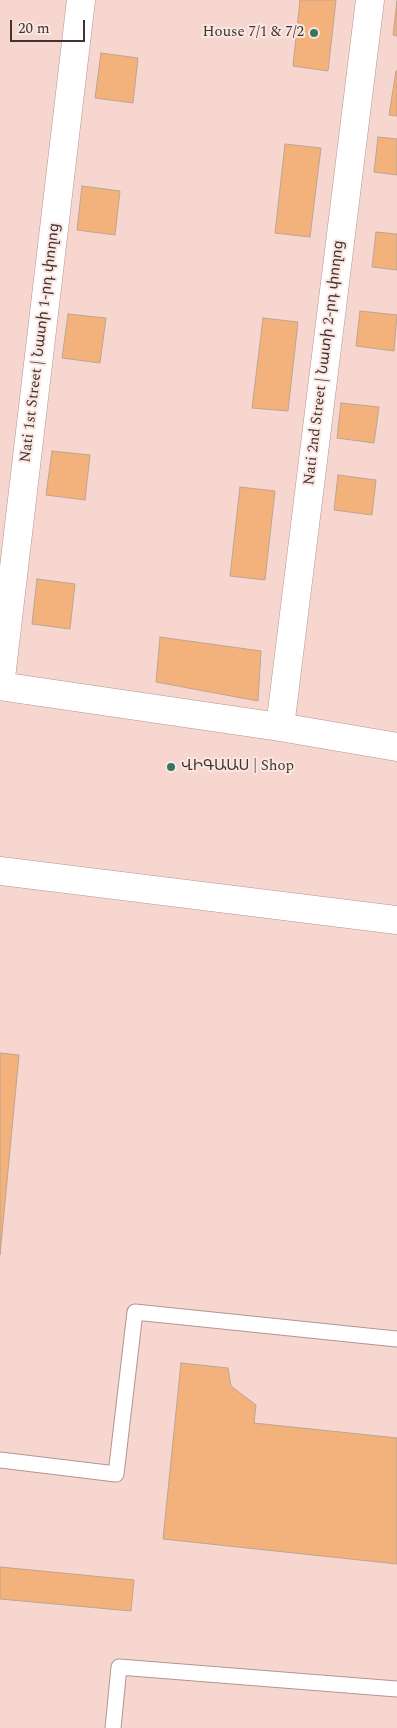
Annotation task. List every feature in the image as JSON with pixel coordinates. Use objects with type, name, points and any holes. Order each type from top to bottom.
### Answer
[{"type":"street","name":"Nati 1st Street | Նատի 1-րդ փողոց","points":[[0,686],[81,0]]},
{"type":"street","name":"Nati 2nd Street | Նատի 2-րդ փողոց","points":[[280,727],[370,0]]},
{"type":"street","points":[[0,686],[280,727],[397,747]]},
{"type":"street","points":[[0,871],[397,920]]},
{"type":"lane","points":[[0,1460],[116,1474],[135,1312],[397,1339]]},
{"type":"lane","points":[[113,1728],[119,1667],[397,1689]]},
{"type":"building","name":"House 7/1 & 7/2","points":[[300,0],[336,0],[328,71],[293,66]]},
{"type":"building","points":[[397,1],[397,36],[393,35]]},
{"type":"building","points":[[101,53],[138,58],[133,103],[95,98]]},
{"type":"building","points":[[397,71],[397,116],[389,115]]},
{"type":"building","points":[[378,137],[397,139],[397,175],[374,172]]},
{"type":"building","points":[[285,144],[321,148],[310,237],[275,233]]},
{"type":"building","points":[[82,186],[120,191],[115,235],[77,230]]},
{"type":"building","points":[[376,232],[397,234],[397,270],[372,267]]},
{"type":"building","points":[[360,311],[397,315],[394,351],[356,346]]},
{"type":"building","points":[[68,314],[106,318],[100,363],[62,358]]},
{"type":"building","points":[[263,318],[298,322],[288,411],[252,408]]},
{"type":"building","points":[[341,403],[379,407],[374,443],[337,438]]},
{"type":"building","points":[[52,451],[90,455],[85,500],[46,495]]},
{"type":"building","points":[[338,475],[376,480],[372,515],[334,510]]},
{"type":"building","points":[[240,487],[275,491],[265,580],[230,576]]},
{"type":"building","points":[[37,579],[75,584],[70,629],[32,624]]},
{"type":"building","points":[[160,637],[261,651],[258,701],[156,682]]},
{"type":"building","points":[[0,1053],[19,1055],[0,1255]]},
{"type":"building","points":[[181,1363],[228,1368],[231,1386],[256,1405],[254,1423],[397,1438],[397,1564],[163,1539]]},
{"type":"building","points":[[0,1567],[134,1580],[131,1611],[0,1599]]},
{"type":"place","name":"House 7/1 & 7/2","points":[[314,33]]},
{"type":"place","name":"ՎԻԳԱԱՍ | Shop","points":[[171,767]]}]
